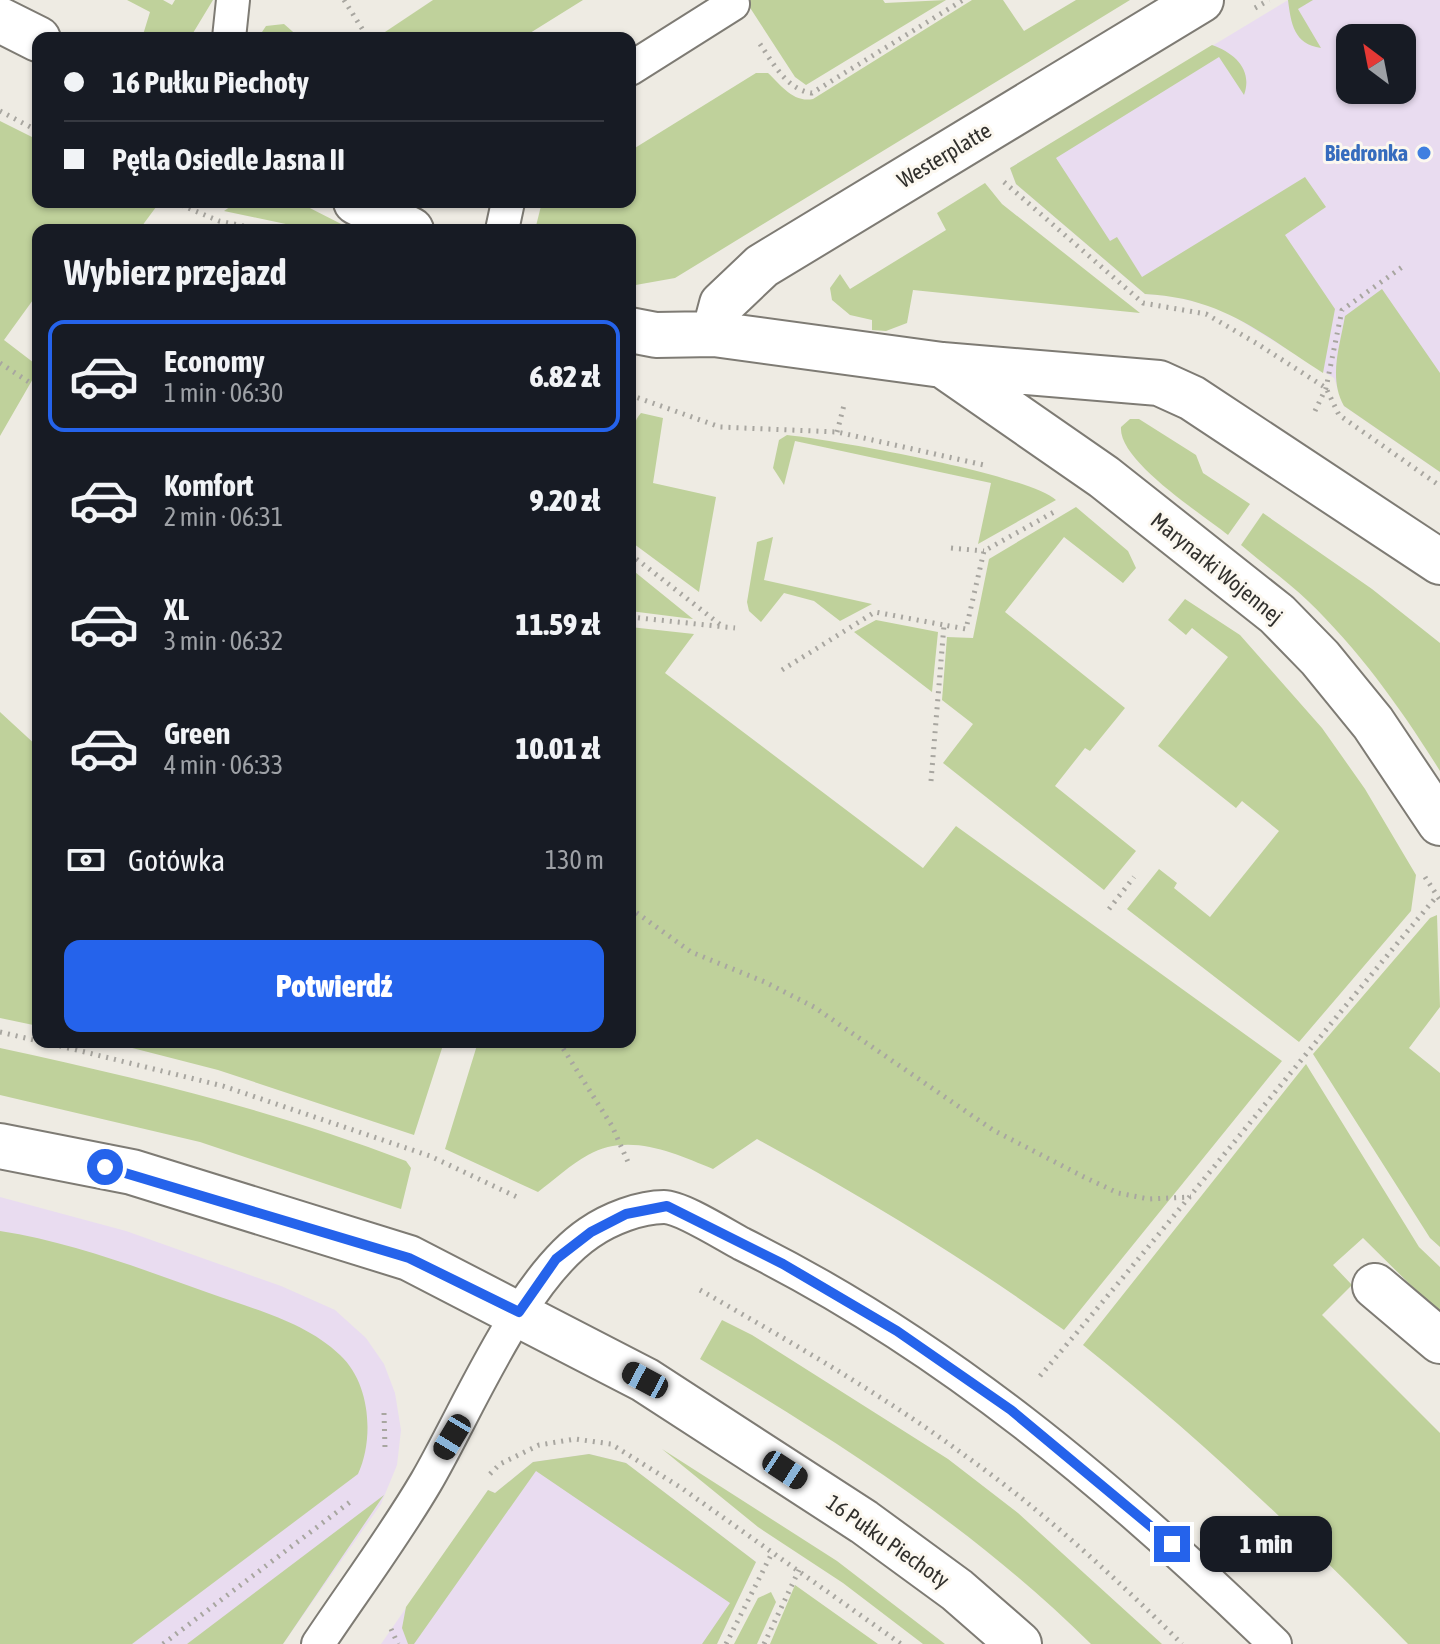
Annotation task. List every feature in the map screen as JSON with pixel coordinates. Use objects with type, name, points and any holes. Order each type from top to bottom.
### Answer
[{"type":"street","name":"Westerplatte","points":[[714,334],[722,304],[762,266],[1201,0]]},
{"type":"street","points":[[0,20],[32,36]]},
{"type":"street","points":[[368,208],[399,224]]},
{"type":"street","name":"Marynarki Wojennej","points":[[636,331],[656,335],[714,334],[942,365],[1159,383],[1192,398],[1440,562]]},
{"type":"street","name":"Marynarki Wojennej","points":[[942,365],[1104,477],[1277,614],[1320,658],[1373,723],[1440,823]]},
{"type":"street","name":"16 Pułku Piechoty","points":[[0,1146],[132,1172],[409,1258],[519,1312],[645,1380],[864,1522],[957,1590],[1019,1644]]},
{"type":"street","points":[[1375,1286],[1440,1341]]},
{"type":"lane","points":[[230,32],[233,0]]},
{"type":"lane","points":[[636,65],[733,4]]},
{"type":"lane","points":[[318,1644],[411,1508],[519,1312],[556,1259],[591,1232],[626,1214],[667,1206],[783,1264],[897,1331],[1011,1410],[1172,1544],[1275,1644]]},
{"type":"path","points":[[344,0],[364,32]]},
{"type":"path","points":[[733,4],[789,83],[800,92],[812,93],[963,0]]},
{"type":"path","points":[[0,111],[32,128]]},
{"type":"path","points":[[997,174],[1011,191],[1143,303],[1206,314],[1256,343],[1326,388],[1339,415],[1440,486]]},
{"type":"path","points":[[188,208],[234,224]]},
{"type":"path","points":[[0,363],[32,384]]},
{"type":"path","points":[[636,397],[720,427],[837,432],[997,470]]},
{"type":"path","points":[[951,548],[984,551],[1063,507]]},
{"type":"path","points":[[782,670],[875,612],[966,629],[984,551]]},
{"type":"path","points":[[636,559],[722,626]]},
{"type":"path","points":[[636,618],[735,628]]},
{"type":"path","points":[[931,781],[944,625]]},
{"type":"path","points":[[968,1457],[1192,1197],[1305,1053],[1439,898],[1423,873]]},
{"type":"path","points":[[1109,909],[1134,877]]},
{"type":"path","points":[[636,912],[691,952],[765,982],[814,1007],[993,1130],[1084,1177],[1118,1193],[1149,1199],[1192,1197]]},
{"type":"path","points":[[0,1032],[32,1039]]},
{"type":"path","points":[[69,1048],[223,1086],[430,1156],[519,1198]]},
{"type":"path","points":[[563,1048],[612,1126],[648,1210]]},
{"type":"path","points":[[700,1290],[785,1339],[968,1457],[1070,1541],[1182,1644]]},
{"type":"path","points":[[384,1413],[384,1453]]},
{"type":"path","points":[[539,1445],[575,1439],[611,1444],[683,1489],[901,1644]]},
{"type":"path","points":[[163,1644],[355,1498]]},
{"type":"path","points":[[726,1644],[772,1553]]},
{"type":"path","points":[[764,1644],[799,1570]]},
{"type":"shaded area","points":[[1288,0],[1440,0],[1440,472],[1344,406],[1334,378],[1220,308],[1171,296],[1145,294],[1016,184],[1010,168]]},
{"type":"shaded area","points":[[0,1197],[126,1231],[281,1286],[335,1310],[366,1338],[384,1364],[395,1393],[401,1430],[397,1465],[381,1504],[283,1644],[0,1644]]},
{"type":"shaded area","points":[[589,1454],[626,1463],[756,1562],[717,1644],[381,1644],[488,1490],[495,1493],[533,1462]]},
{"type":"green space","points":[[127,0],[163,0],[172,5],[175,0],[213,0],[194,32],[144,32],[150,12]]},
{"type":"green space","points":[[433,0],[583,0],[532,32],[385,32]]},
{"type":"green space","points":[[745,0],[883,0],[885,3],[946,0],[806,85],[795,77]]},
{"type":"green space","points":[[972,0],[1003,0],[1024,31],[1076,0],[1130,0],[675,278],[636,285],[636,224],[536,224],[540,208],[636,208],[636,147],[756,73],[768,73],[793,96],[813,99]]},
{"type":"green space","points":[[1288,0],[1313,0],[1298,9],[1321,48],[1299,37]]},
{"type":"green space","points":[[284,24],[293,32],[262,32],[266,26]]},
{"type":"green space","points":[[1212,45],[1235,58],[1244,70],[1244,95],[1219,57],[1056,158],[1110,241],[1117,237],[1142,277],[1305,177],[1326,207],[1285,235],[1335,309],[1323,373],[1260,331],[1219,310],[1197,302],[1145,294],[1016,184],[1010,168]]},
{"type":"green space","points":[[0,121],[32,137],[32,208],[155,208],[143,224],[32,224],[32,301],[4,340],[32,361],[32,380],[0,436]]},
{"type":"green space","points":[[985,183],[1002,204],[1140,313],[913,290],[907,323],[886,331],[872,330],[872,320],[850,315],[832,300],[830,288],[840,274],[850,289],[946,230],[937,213]]},
{"type":"green space","points":[[228,208],[310,208],[341,224],[286,224],[224,211]]},
{"type":"green space","points":[[1382,289],[1440,373],[1440,472],[1344,406],[1339,395],[1336,373],[1345,316]]},
{"type":"green space","points":[[641,413],[663,418],[653,483],[716,497],[699,592],[636,545],[636,421]]},
{"type":"green space","points":[[1130,419],[1139,419],[1196,455],[1203,473],[1250,504],[1228,535],[1164,486],[1133,455],[1124,441],[1121,427]]},
{"type":"green space","points":[[787,435],[970,469],[1038,490],[1056,500],[978,544],[991,483],[795,441],[784,485],[773,468],[779,440]]},
{"type":"green space","points":[[1076,507],[1128,551],[1136,568],[1123,583],[1064,537],[1005,612],[1125,708],[1090,751],[1085,748],[1055,786],[1136,851],[1104,890],[943,763],[973,724],[942,700],[947,637],[973,638],[989,559]]},
{"type":"green space","points":[[1263,513],[1372,589],[1440,643],[1440,771],[1395,704],[1345,640],[1300,594],[1241,545]]},
{"type":"green space","points":[[773,537],[764,580],[872,604],[840,621],[814,601],[784,593],[761,622],[749,611],[747,602],[757,542]]},
{"type":"green space","points":[[636,573],[693,619],[636,612]]},
{"type":"green space","points":[[1185,599],[1240,635],[1322,728],[1365,789],[1416,875],[1411,911],[1299,1042],[1127,909],[1159,869],[1177,883],[1174,888],[1210,917],[1279,831],[1242,801],[1236,808],[1158,746],[1228,657],[1192,628],[1186,635],[1168,620]]},
{"type":"green space","points":[[876,620],[938,632],[932,692],[854,632]]},
{"type":"green space","points":[[636,628],[694,634],[665,673],[923,868],[956,826],[1282,1061],[1064,1330],[914,1230],[757,1139],[713,1169],[651,1147],[619,1145],[604,1148],[575,1163],[538,1192],[445,1149],[476,1048],[636,1048]]},
{"type":"green space","points":[[0,712],[32,741],[32,1025],[0,1018]]},
{"type":"green space","points":[[1437,915],[1440,1007],[1409,1048],[1440,1073],[1440,1247],[1430,1238],[1313,1054],[1430,918]]},
{"type":"green space","points":[[0,1048],[256,1111],[406,1161],[411,1168],[401,1209],[200,1142],[0,1095]]},
{"type":"green space","points":[[132,1048],[442,1048],[414,1135],[218,1070]]},
{"type":"green space","points":[[1306,1064],[1419,1247],[1440,1267],[1440,1314],[1363,1238],[1333,1265],[1352,1285],[1322,1315],[1440,1433],[1440,1644],[1408,1644],[1250,1489],[1083,1345]]},
{"type":"green space","points":[[0,1231],[106,1257],[295,1325],[340,1355],[350,1367],[364,1396],[368,1429],[358,1474],[132,1644],[0,1644]]},
{"type":"green space","points":[[722,1320],[752,1335],[948,1459],[1018,1513],[1162,1644],[1091,1644],[1045,1601],[952,1524],[855,1456],[700,1359]]},
{"type":"green space","points":[[662,1449],[837,1561],[945,1644],[923,1644],[843,1583],[758,1527]]},
{"type":"green space","points":[[589,1454],[626,1463],[756,1562],[717,1644],[702,1644],[730,1603],[536,1471],[414,1644],[408,1644],[402,1628],[406,1607],[488,1490],[495,1493],[533,1462]]},
{"type":"green space","points":[[384,1495],[283,1644],[187,1644]]},
{"type":"green space","points":[[795,1585],[878,1644],[770,1644]]},
{"type":"green space","points":[[771,1592],[776,1602],[757,1644],[734,1644],[758,1598]]},
{"type":"place","name":"Biedronka","points":[[1424,153]]},
{"type":"route","points":[[105,1167],[132,1172],[409,1258],[519,1312],[556,1259],[591,1232],[626,1214],[667,1206],[783,1264],[897,1331],[1011,1410],[1172,1544]]}]
